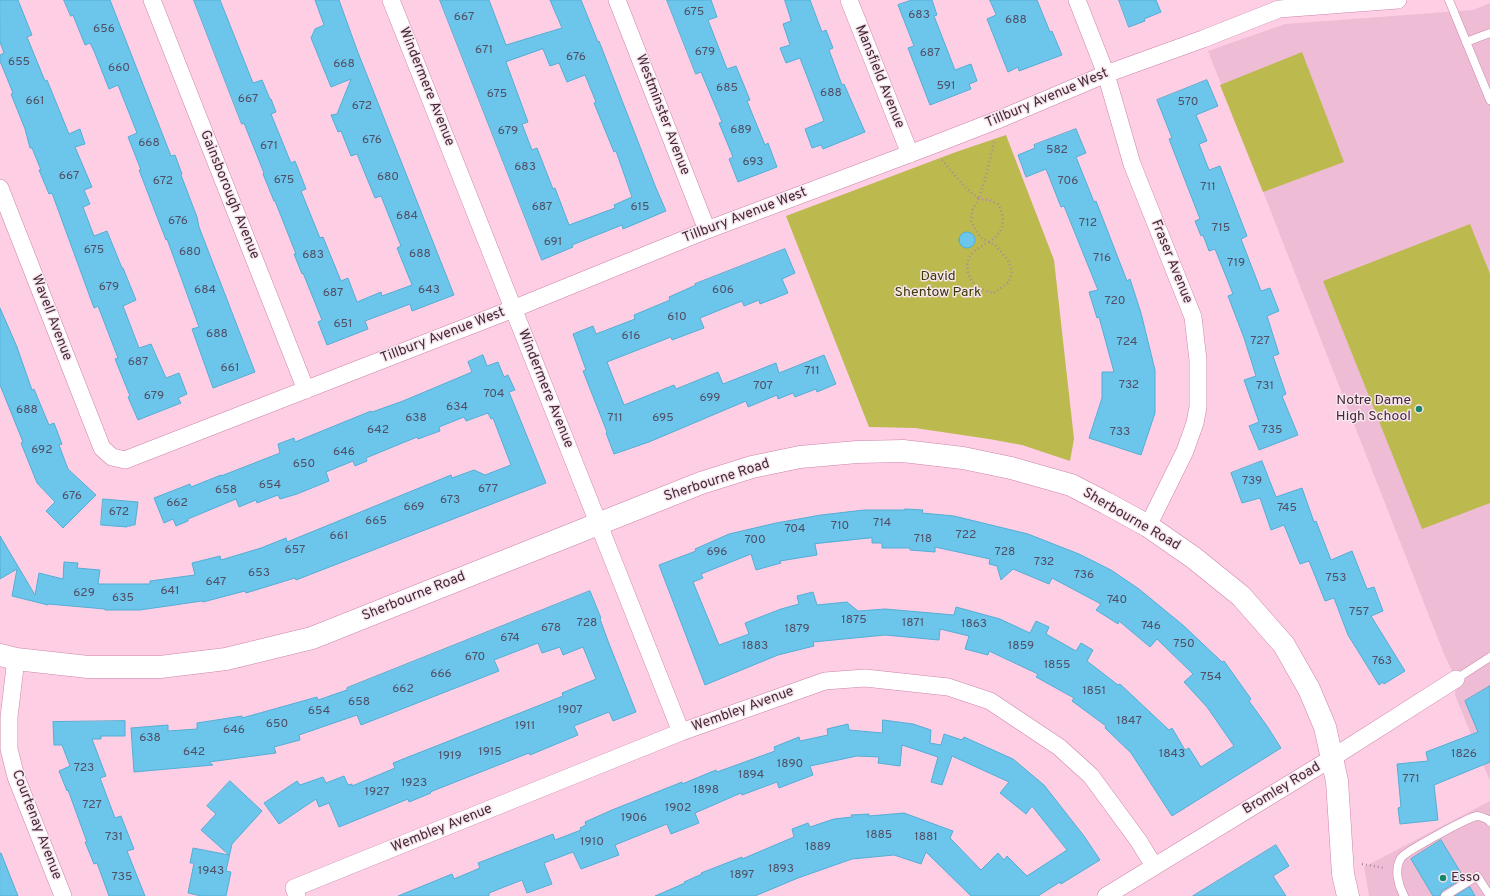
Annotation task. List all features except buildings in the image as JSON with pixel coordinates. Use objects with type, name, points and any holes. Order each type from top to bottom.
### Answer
[{"type":"street","name":"Gainsborough Avenue","points":[[152,0],[306,390]]},
{"type":"street","name":"Windermere Avenue","points":[[391,0],[681,732]]},
{"type":"street","name":"Westminster Avenue","points":[[617,0],[707,230]]},
{"type":"street","name":"Mansfield Avenue","points":[[849,0],[910,154]]},
{"type":"street","name":"Fraser Avenue","points":[[1077,0],[1106,74],[1132,164],[1193,317],[1198,360],[1198,407],[1195,423],[1185,451],[1148,526]]},
{"type":"street","name":"Tillbury Avenue West","points":[[102,448],[112,457],[125,460],[513,309],[707,230],[1000,119],[1106,74],[1203,39],[1279,9],[1300,4],[1398,0]]},
{"type":"street","name":"Wavell Avenue","points":[[0,188],[102,448]]},
{"type":"street","name":"Sherbourne Road","points":[[8,657],[88,666],[152,667],[226,659],[312,638],[701,484],[752,467],[800,457],[857,452],[903,451],[963,458],[1011,468],[1071,485],[1148,526],[1194,558],[1241,596],[1284,645],[1309,689],[1325,727],[1337,781],[1344,874],[1348,896]]},
{"type":"street","name":"Courtenay Avenue","points":[[8,657],[9,749],[16,777],[63,896]]},
{"type":"street","name":"Wembley Avenue","points":[[297,896],[294,888],[681,732],[825,681],[865,678],[948,687],[990,701],[1059,747],[1091,776],[1138,840],[1154,866]]},
{"type":"street","name":"Bromley Road","points":[[1106,896],[1332,758],[1456,679]]},
{"type":"lane","points":[[1449,0],[1490,100]]},
{"type":"lane","points":[[1466,42],[1490,33]]},
{"type":"lane","points":[[1456,679],[1490,657]]},
{"type":"lane","points":[[1404,896],[1401,890],[1397,871],[1402,857],[1427,840],[1477,816],[1489,820],[1490,822]]},
{"type":"lane","points":[[1445,896],[1477,876],[1490,896]]},
{"type":"path","points":[[933,145],[942,161],[964,187],[978,199],[990,200],[998,204],[1004,215],[998,236],[989,242],[977,249],[970,257],[967,267],[970,280],[981,289],[994,293],[1009,282],[1012,271],[1003,252],[995,244],[989,242],[980,237],[971,222],[972,211],[978,199],[985,179],[1000,119]]},
{"type":"path","points":[[1360,864],[1397,871]]},
{"type":"shaded area","name":"Notre Dame High School","points":[[1490,3],[1490,781],[1455,695],[1456,679],[1444,654],[1208,51],[1285,24],[1473,10]]},
{"type":"shaded area","points":[[1490,801],[1490,896],[1369,896],[1364,867]]},
{"type":"green space","points":[[1302,52],[1344,162],[1263,192],[1220,85]]},
{"type":"green space","name":"David Shentow Park","points":[[1006,135],[1054,260],[1074,439],[1070,461],[1022,445],[989,439],[915,428],[869,427],[786,216],[956,152]]},
{"type":"green space","points":[[1470,224],[1490,274],[1490,503],[1422,529],[1323,281]]},
{"type":"place","name":"Notre Dame High School","points":[[1419,409]]},
{"type":"place","name":"Esso","points":[[1443,878]]}]
